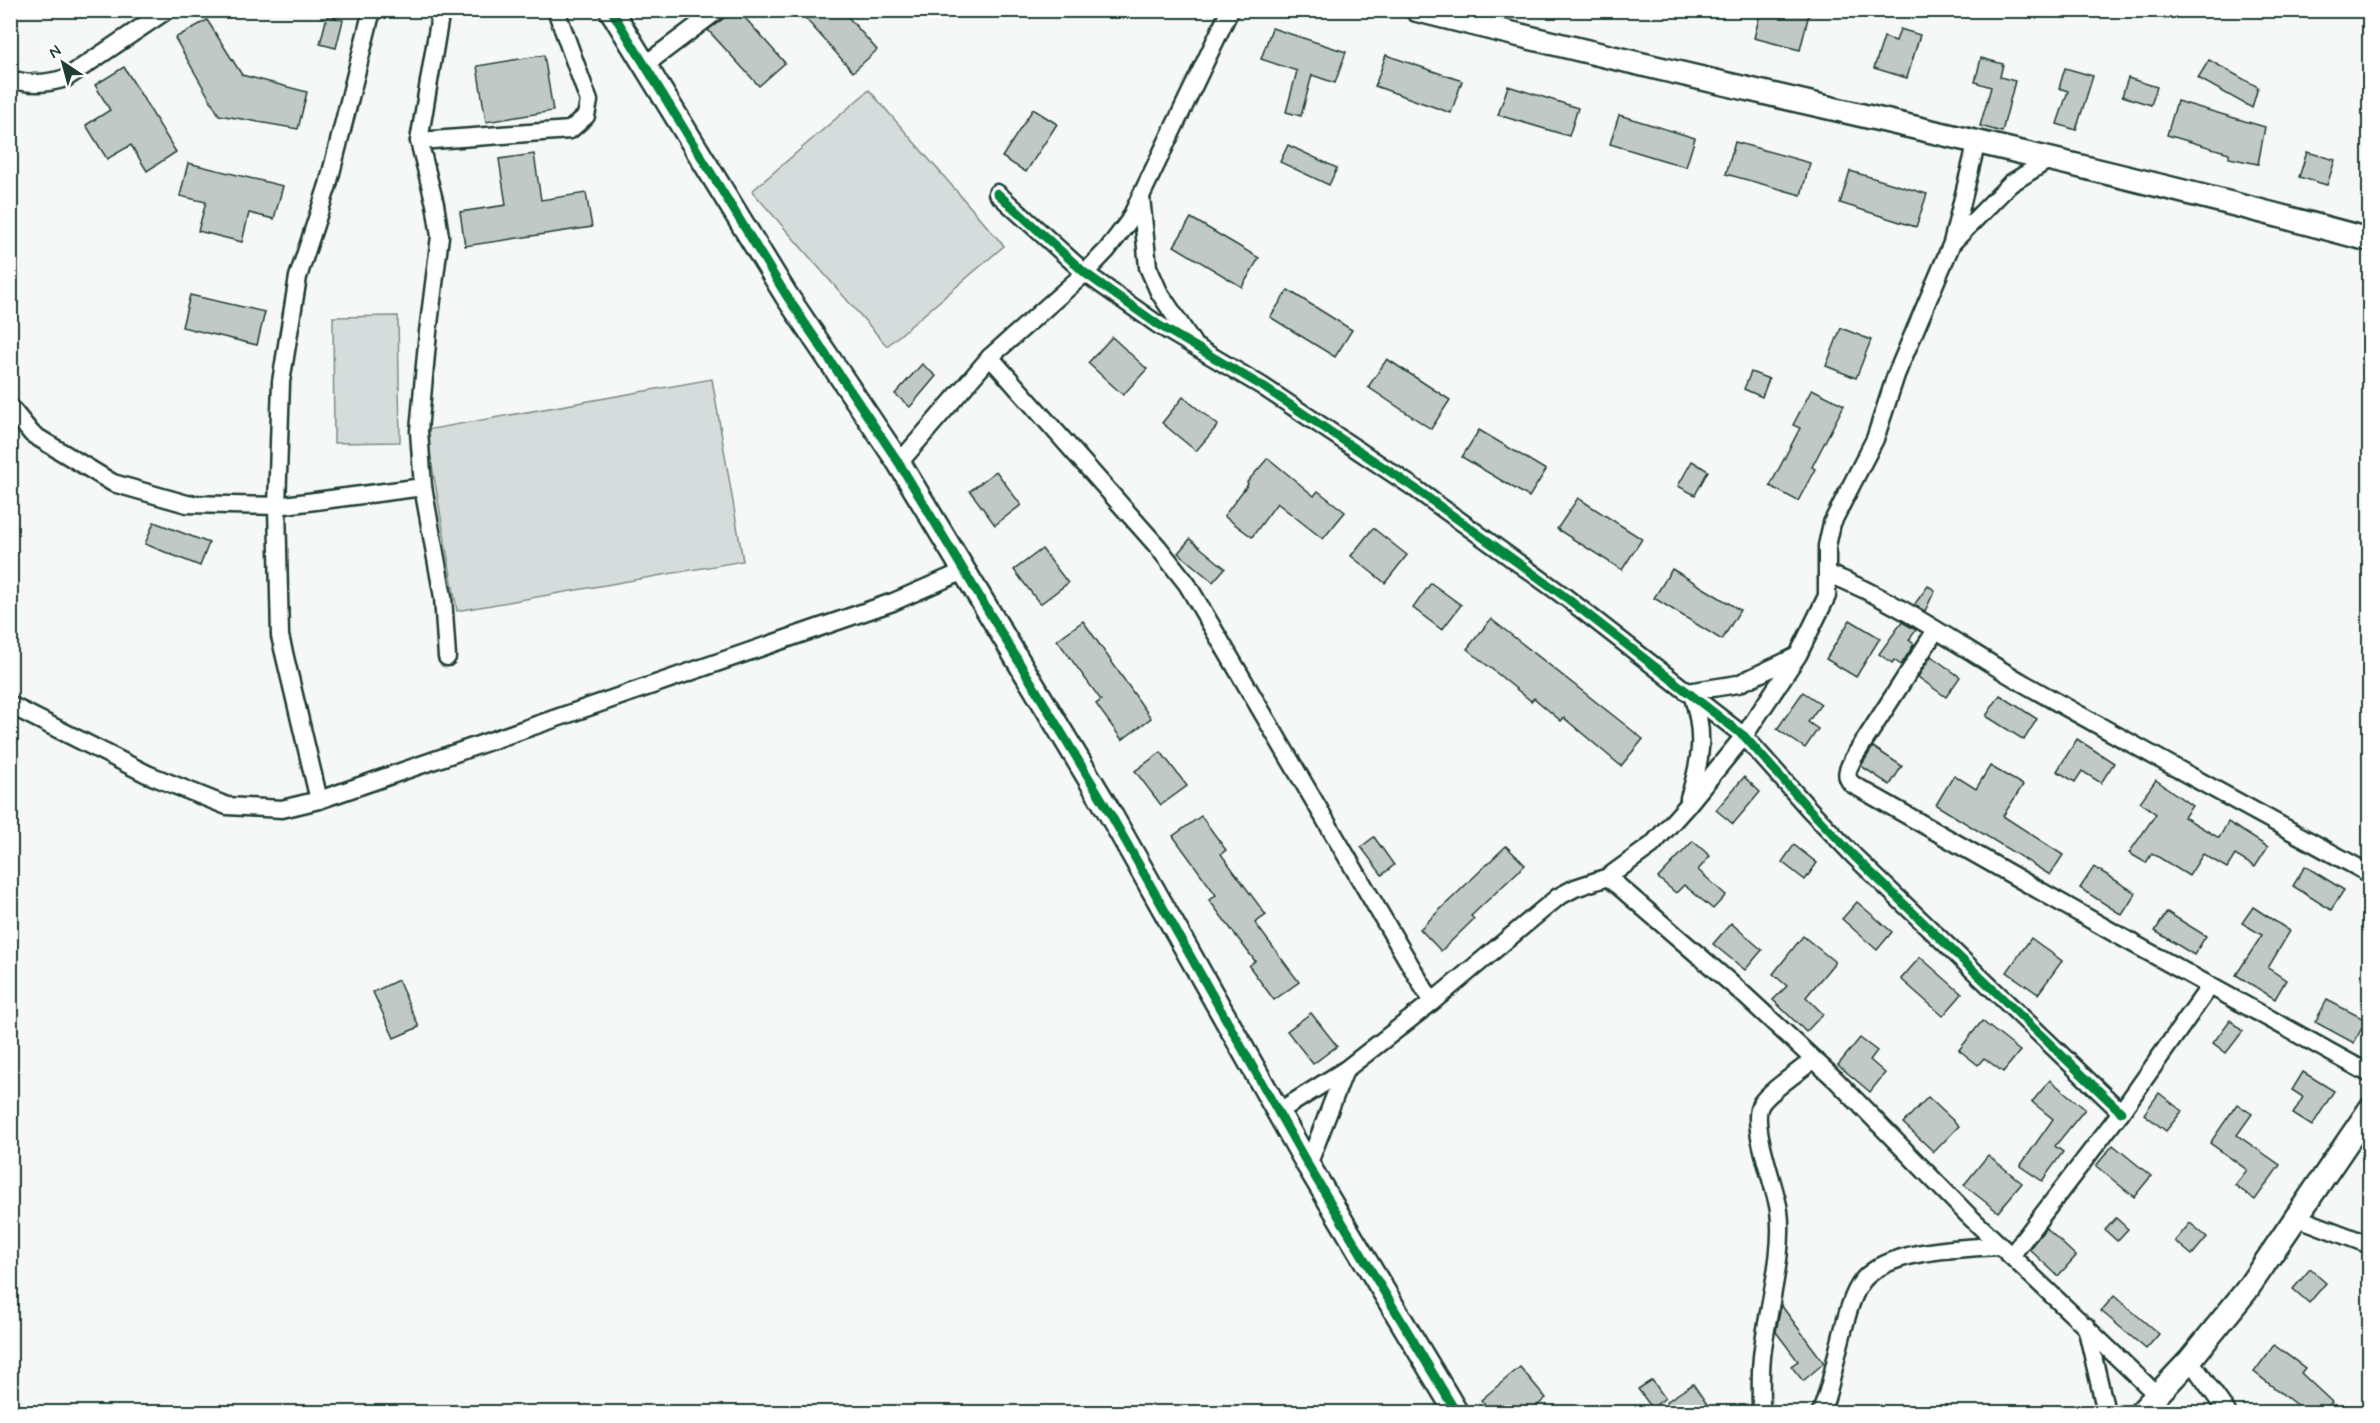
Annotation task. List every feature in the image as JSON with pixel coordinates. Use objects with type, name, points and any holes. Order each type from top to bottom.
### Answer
[{"type":"street","points":[[10,79],[26,83],[48,83],[66,78],[167,10]]},
{"type":"street","points":[[319,800],[280,636],[277,506],[281,382],[298,277],[328,185],[372,10]]},
{"type":"street","points":[[441,10],[419,141],[435,204],[440,236],[419,430],[423,488],[443,597],[447,657]]},
{"type":"street","points":[[419,141],[570,129],[586,116],[589,100],[556,10]]},
{"type":"street","points":[[611,10],[786,295],[899,464],[1107,808],[1308,1165],[1456,1413]]},
{"type":"street","points":[[646,64],[718,10]]},
{"type":"street","points":[[899,464],[990,357],[1085,273],[1107,250],[1129,221],[1230,10]]},
{"type":"street","points":[[1417,10],[1611,59],[1977,141],[2048,160],[2228,201],[2370,240]]},
{"type":"street","points":[[1278,1112],[1346,1070],[1558,897],[1575,888],[1608,877],[1652,845],[1744,736],[1798,655],[1827,596],[1829,574],[1827,546],[1832,523],[1875,439],[1896,375],[1952,243],[1977,141]]},
{"type":"street","points":[[1952,243],[2010,184],[2048,160]]},
{"type":"street","points":[[996,193],[1085,273],[1157,324],[1262,386],[1413,487],[1564,596],[1744,736],[1855,857],[2121,1112]]},
{"type":"street","points":[[1141,196],[1148,267],[1159,292],[1196,346]]},
{"type":"street","points":[[990,357],[1173,565],[1432,1002]]},
{"type":"street","points":[[10,407],[32,434],[113,483],[187,504],[277,506],[423,488]]},
{"type":"street","points":[[10,705],[147,774],[227,806],[282,809],[319,800],[893,602],[964,571]]},
{"type":"street","points":[[1829,574],[1850,582],[2021,681],[2370,874]]},
{"type":"street","points":[[1936,630],[1854,757],[1847,772],[1848,780],[2210,986],[2370,1074]]},
{"type":"street","points":[[1690,694],[1738,684],[1766,673],[1798,655]]},
{"type":"street","points":[[1686,807],[1699,764],[1701,747],[1698,712],[1690,694]]},
{"type":"street","points":[[1608,877],[1741,992],[2157,1395]]},
{"type":"street","points":[[2006,1251],[2121,1112],[2210,986]]},
{"type":"street","points":[[1761,1413],[1761,1358],[1778,1254],[1780,1214],[1772,1177],[1761,1145],[1758,1118],[1760,1105],[1813,1060]]},
{"type":"street","points":[[1308,1165],[1346,1070]]},
{"type":"street","points":[[2141,1413],[2190,1360],[2246,1291],[2370,1109]]},
{"type":"street","points":[[2296,1217],[2370,1245]]},
{"type":"street","points":[[1821,1413],[1853,1302],[1863,1281],[1875,1271],[1895,1262],[1935,1249],[2006,1251]]},
{"type":"street","points":[[2085,1326],[2106,1413]]},
{"type":"street","points":[[2190,1360],[2227,1413]]},
{"type":"shaded area","points":[[869,90],[1004,246],[887,346],[752,191]]},
{"type":"shaded area","points":[[398,316],[400,442],[334,443],[333,317]]},
{"type":"shaded area","points":[[712,379],[743,561],[457,611],[426,430]]},
{"type":"building","points":[[728,10],[738,10],[785,63],[759,86],[708,30],[724,18]]},
{"type":"building","points":[[798,10],[842,10],[877,50],[853,72]]},
{"type":"building","points":[[1761,10],[1810,10],[1800,50],[1754,38]]},
{"type":"building","points":[[327,16],[343,20],[336,48],[320,44]]},
{"type":"building","points":[[207,20],[242,75],[307,92],[298,129],[219,115],[175,38]]},
{"type":"building","points":[[1272,28],[1346,52],[1335,83],[1312,75],[1301,116],[1286,112],[1297,71],[1261,59]]},
{"type":"building","points":[[1900,29],[1920,35],[1907,78],[1874,68],[1884,37],[1896,41]]},
{"type":"building","points":[[544,55],[553,111],[486,122],[477,66]]},
{"type":"building","points":[[1386,55],[1462,81],[1451,113],[1375,86]]},
{"type":"building","points":[[1981,58],[2003,64],[2000,77],[2015,81],[2002,132],[1980,126],[1991,87],[1975,82]]},
{"type":"building","points":[[2209,60],[2258,87],[2252,108],[2198,78]]},
{"type":"building","points":[[124,67],[176,152],[147,171],[131,145],[107,159],[86,125],[110,110],[95,85]]},
{"type":"building","points":[[2065,68],[2093,76],[2076,130],[2057,124],[2068,91],[2059,88]]},
{"type":"building","points":[[2128,78],[2157,87],[2151,105],[2122,96]]},
{"type":"building","points":[[1508,86],[1578,108],[1569,136],[1498,115]]},
{"type":"building","points":[[2177,101],[2265,127],[2258,164],[2229,158],[2229,153],[2167,135]]},
{"type":"building","points":[[1033,109],[1057,124],[1026,172],[1002,157]]},
{"type":"building","points":[[1619,115],[1695,138],[1686,167],[1610,144]]},
{"type":"building","points":[[1735,142],[1810,163],[1801,195],[1726,174]]},
{"type":"building","points":[[1288,145],[1337,168],[1329,185],[1280,162]]},
{"type":"building","points":[[2307,152],[2335,160],[2327,185],[2299,177]]},
{"type":"building","points":[[534,154],[541,200],[586,193],[592,227],[465,246],[460,212],[506,205],[499,159]]},
{"type":"building","points":[[188,163],[283,186],[274,219],[249,213],[242,242],[198,231],[206,202],[180,196]]},
{"type":"building","points":[[1850,171],[1927,194],[1916,227],[1840,203]]},
{"type":"building","points":[[1191,218],[1259,258],[1242,287],[1174,246]]},
{"type":"building","points":[[1288,290],[1352,330],[1335,357],[1270,317]]},
{"type":"building","points":[[190,295],[265,312],[257,345],[182,327]]},
{"type":"building","points":[[1841,328],[1871,340],[1856,378],[1826,366]]},
{"type":"building","points":[[1112,337],[1147,369],[1123,395],[1088,363]]},
{"type":"building","points":[[1387,359],[1450,400],[1431,429],[1368,387]]},
{"type":"building","points":[[922,364],[936,376],[910,407],[895,394]]},
{"type":"building","points":[[1751,372],[1769,379],[1762,397],[1744,389]]},
{"type":"building","points":[[1812,389],[1844,405],[1812,467],[1815,469],[1798,501],[1770,486],[1800,428],[1793,425]]},
{"type":"building","points":[[1183,397],[1218,425],[1196,451],[1162,423]]},
{"type":"building","points":[[1479,430],[1546,470],[1529,497],[1462,457]]},
{"type":"building","points":[[1268,458],[1314,496],[1318,491],[1345,512],[1323,539],[1277,503],[1252,537],[1224,516],[1248,484],[1247,482]]},
{"type":"building","points":[[1692,461],[1708,471],[1695,495],[1678,486]]},
{"type":"building","points":[[996,471],[1021,505],[995,525],[970,491]]},
{"type":"building","points":[[1578,498],[1642,539],[1622,570],[1557,529]]},
{"type":"building","points":[[154,522],[209,543],[200,566],[145,544]]},
{"type":"building","points":[[1373,528],[1407,555],[1385,583],[1351,556]]},
{"type":"building","points":[[1190,539],[1225,568],[1213,582],[1178,553]]},
{"type":"building","points":[[1042,549],[1068,583],[1040,604],[1014,570]]},
{"type":"building","points":[[1672,569],[1740,610],[1722,640],[1654,598]]},
{"type":"building","points":[[1431,583],[1461,605],[1442,630],[1413,608]]},
{"type":"building","points":[[1928,586],[1935,590],[1925,611],[1914,605]]},
{"type":"building","points":[[1491,619],[1643,739],[1621,766],[1564,718],[1561,721],[1534,698],[1531,701],[1467,649]]},
{"type":"building","points":[[1850,620],[1880,638],[1856,677],[1826,659]]},
{"type":"building","points":[[1083,621],[1151,718],[1122,740],[1096,704],[1101,700],[1057,640]]},
{"type":"building","points":[[1902,622],[1916,630],[1909,640],[1914,644],[1901,665],[1894,660],[1892,663],[1879,654]]},
{"type":"building","points":[[1931,656],[1960,677],[1946,697],[1918,677]]},
{"type":"building","points":[[1803,692],[1821,704],[1808,722],[1818,729],[1805,748],[1777,729]]},
{"type":"building","points":[[2000,695],[2037,719],[2024,740],[1986,716]]},
{"type":"building","points":[[2077,739],[2114,763],[2101,783],[2082,771],[2075,782],[2057,771]]},
{"type":"building","points":[[1873,747],[1902,766],[1890,785],[1861,766]]},
{"type":"building","points":[[1161,752],[1187,786],[1161,805],[1135,771]]},
{"type":"building","points":[[1990,766],[2023,785],[2003,816],[2063,855],[2050,875],[1936,805],[1954,775],[1976,789]]},
{"type":"building","points":[[1744,777],[1760,792],[1733,824],[1716,810]]},
{"type":"building","points":[[2156,780],[2192,806],[2184,817],[2219,838],[2228,822],[2268,847],[2255,867],[2235,855],[2227,868],[2203,854],[2189,876],[2152,853],[2146,863],[2129,853],[2156,814],[2140,802]]},
{"type":"building","points":[[1201,816],[1226,850],[1221,854],[1266,915],[1255,923],[1299,982],[1274,1000],[1249,966],[1255,961],[1209,900],[1216,895],[1173,836]]},
{"type":"building","points":[[1374,837],[1394,865],[1382,875],[1361,847]]},
{"type":"building","points":[[1693,841],[1710,856],[1698,870],[1726,895],[1713,909],[1684,885],[1676,893],[1658,878]]},
{"type":"building","points":[[1794,845],[1817,863],[1805,880],[1782,862]]},
{"type":"building","points":[[1506,846],[1525,865],[1471,916],[1474,919],[1441,951],[1420,929]]},
{"type":"building","points":[[2305,866],[2344,890],[2331,910],[2293,886]]},
{"type":"building","points":[[2094,867],[2136,893],[2122,915],[2080,888]]},
{"type":"building","points":[[1857,902],[1892,932],[1877,950],[1842,919]]},
{"type":"building","points":[[2253,907],[2290,931],[2268,968],[2286,980],[2275,999],[2236,975],[2262,935],[2242,923]]},
{"type":"building","points":[[2167,912],[2206,936],[2194,955],[2155,931]]},
{"type":"building","points":[[1731,923],[1762,950],[1745,970],[1713,944]]},
{"type":"building","points":[[1803,936],[1835,962],[1806,997],[1823,1014],[1806,1032],[1773,1000],[1787,986],[1773,974]]},
{"type":"building","points":[[2031,938],[2062,961],[2038,994],[2007,972]]},
{"type":"building","points":[[1920,957],[1962,994],[1943,1016],[1901,979]]},
{"type":"building","points":[[398,980],[419,1027],[394,1038],[373,992]]},
{"type":"building","points":[[2327,1000],[2366,1020],[2354,1043],[2315,1022]]},
{"type":"building","points":[[1311,1013],[1337,1046],[1313,1064],[1287,1031]]},
{"type":"building","points":[[2230,1020],[2243,1031],[2226,1053],[2213,1043]]},
{"type":"building","points":[[1982,1021],[2020,1051],[2003,1072],[1984,1058],[1978,1065],[1959,1050]]},
{"type":"building","points":[[1860,1038],[1877,1051],[1870,1060],[1885,1073],[1870,1092],[1838,1065]]},
{"type":"building","points":[[2303,1072],[2334,1091],[2312,1126],[2293,1114],[2303,1097],[2292,1090]]},
{"type":"building","points":[[2050,1080],[2085,1109],[2055,1146],[2063,1152],[2042,1181],[2020,1166],[2053,1119],[2032,1102]]},
{"type":"building","points":[[2159,1093],[2182,1111],[2166,1131],[2144,1114]]},
{"type":"building","points":[[1928,1097],[1959,1126],[1934,1152],[1903,1123]]},
{"type":"building","points":[[2237,1104],[2252,1114],[2237,1135],[2280,1165],[2255,1200],[2235,1185],[2247,1170],[2210,1143]]},
{"type":"building","points":[[2113,1145],[2151,1176],[2134,1197],[2096,1166]]},
{"type":"building","points":[[1988,1155],[2022,1183],[1998,1212],[1964,1185]]},
{"type":"building","points":[[2116,1218],[2128,1229],[2117,1241],[2105,1230]]},
{"type":"building","points":[[2190,1223],[2207,1237],[2192,1255],[2175,1241]]},
{"type":"building","points":[[2046,1228],[2076,1256],[2058,1276],[2029,1249]]},
{"type":"building","points":[[2310,1269],[2326,1283],[2309,1303],[2293,1289]]},
{"type":"building","points":[[2114,1296],[2159,1334],[2146,1349],[2101,1311]]},
{"type":"building","points":[[1781,1305],[1824,1363],[1803,1381],[1791,1366],[1798,1361],[1776,1332]]},
{"type":"building","points":[[2274,1345],[2305,1368],[2301,1373],[2332,1402],[2322,1413],[2307,1413],[2254,1372]]},
{"type":"building","points":[[1520,1367],[1546,1398],[1529,1413],[1492,1413],[1481,1400]]},
{"type":"building","points":[[1652,1380],[1665,1398],[1652,1408],[1638,1389]]},
{"type":"building","points":[[1693,1384],[1713,1413],[1673,1413],[1666,1402]]},
{"type":"cycle path","points":[[611,10],[786,295],[899,463],[1107,808],[1308,1165],[1456,1412]]},
{"type":"cycle path","points":[[997,193],[1085,273],[1157,324],[1262,386],[1413,487],[1564,596],[1744,736],[1855,857],[2121,1112]]}]
